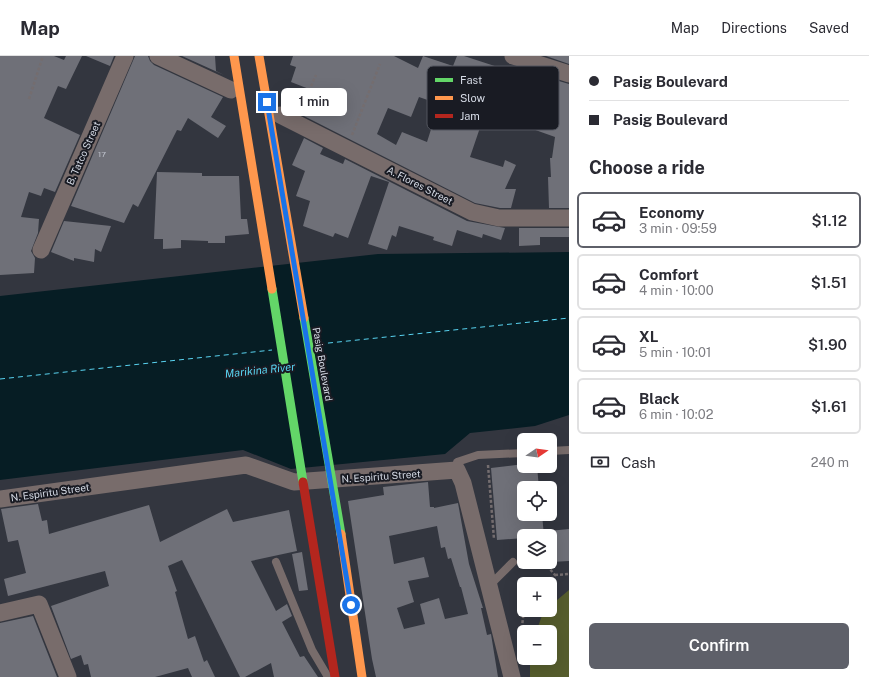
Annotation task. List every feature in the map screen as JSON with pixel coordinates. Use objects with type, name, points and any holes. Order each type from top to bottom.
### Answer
[{"type":"main road","points":[[234,56],[335,677]]},
{"type":"main road","name":"Pasig Boulevard","points":[[259,56],[343,547],[362,677]]},
{"type":"street","name":"B. Tatco Street","points":[[41,250],[125,56]]},
{"type":"street","points":[[158,56],[231,90]]},
{"type":"street","points":[[513,56],[544,66]]},
{"type":"street","points":[[559,71],[569,74]]},
{"type":"street","name":"A. Flores Street","points":[[280,115],[472,212],[499,218],[569,218]]},
{"type":"street","name":"N. Espiritu Street","points":[[0,499],[246,465],[294,482],[456,470]]},
{"type":"street","points":[[456,470],[463,483],[487,583],[512,677]]},
{"type":"street","points":[[0,613],[39,604],[68,677]]},
{"type":"lane","points":[[557,451],[569,450]]},
{"type":"lane","points":[[456,470],[457,462],[466,458],[517,454]]},
{"type":"lane","points":[[276,562],[312,650],[328,677]]},
{"type":"lane","points":[[487,583],[493,582],[514,562]]},
{"type":"path","points":[[29,99],[44,56]]},
{"type":"path","points":[[347,148],[380,64]]},
{"type":"path","points":[[295,123],[316,75]]},
{"type":"path","points":[[487,465],[495,541]]},
{"type":"path","points":[[514,562],[548,567],[555,575],[569,574]]},
{"type":"green space","points":[[569,590],[569,677],[530,677],[530,665],[557,665],[557,625],[539,625],[541,617],[557,617],[557,600]]},
{"type":"water","name":"Marikina River","points":[[569,252],[569,415],[535,426],[470,433],[445,454],[291,469],[243,450],[0,480],[0,296],[378,254]]},
{"type":"building","points":[[0,56],[54,56],[64,60],[66,56],[82,56],[66,89],[58,86],[44,118],[80,135],[55,192],[44,188],[41,196],[29,192],[21,217],[39,219],[38,233],[31,251],[35,258],[34,273],[0,275]]},
{"type":"building","points":[[86,56],[114,56],[110,66]]},
{"type":"building","points":[[135,56],[148,56],[154,65],[223,97],[211,117],[226,126],[218,138],[188,118],[181,131],[177,130],[138,207],[133,204],[124,223],[71,206]]},
{"type":"building","points":[[182,56],[215,56],[216,71],[224,75]]},
{"type":"building","points":[[293,56],[394,56],[418,68],[423,56],[453,66],[427,66],[427,100],[419,97],[411,117],[388,108],[377,134],[396,145],[402,132],[427,142],[431,130],[479,130],[470,157],[503,167],[505,160],[516,165],[505,189],[516,189],[511,208],[500,208],[475,203],[300,114],[309,89],[291,82],[296,67],[290,65]]},
{"type":"building","points":[[457,56],[464,56],[494,66],[453,66]]},
{"type":"building","points":[[546,56],[569,56],[569,64]]},
{"type":"building","points":[[559,81],[569,84],[569,208],[549,208],[548,177],[551,177],[550,158],[552,158],[555,137],[535,130],[559,130]]},
{"type":"building","points":[[304,138],[323,148],[320,154],[343,164],[345,159],[467,221],[505,228],[501,240],[483,234],[482,238],[457,230],[452,246],[433,240],[434,237],[399,226],[396,237],[392,235],[387,250],[368,244],[389,182],[371,176],[348,238],[335,233],[333,237],[303,226],[310,201],[296,196],[305,171],[292,165]]},
{"type":"building","points":[[157,172],[202,173],[202,176],[239,176],[241,219],[247,219],[249,234],[225,236],[225,243],[181,240],[181,248],[163,249],[163,239],[154,239]]},
{"type":"building","points":[[64,221],[111,226],[101,252],[95,249],[94,262],[74,258],[74,261],[51,252]]},
{"type":"building","points":[[519,228],[569,228],[569,237],[540,237],[540,245],[519,246]]},
{"type":"building","points":[[517,465],[517,473],[538,473],[538,481],[517,481],[517,521],[543,521],[543,529],[517,529],[517,539],[497,540],[491,468]]},
{"type":"building","points":[[428,482],[430,507],[434,508],[458,503],[469,564],[483,608],[481,608],[487,635],[491,634],[498,677],[376,677],[348,501],[384,495],[383,487]],"holes":[[[437,526],[441,548],[445,547],[448,559],[451,558],[468,614],[445,619],[439,598],[420,604],[425,624],[404,629],[397,608],[414,602],[408,581],[429,577],[424,557],[394,564],[389,536]]]},
{"type":"building","points":[[38,504],[42,521],[47,520],[49,534],[149,505],[160,542],[227,509],[233,522],[289,510],[297,551],[251,561],[276,611],[287,604],[292,616],[282,622],[300,657],[304,656],[318,677],[274,677],[271,663],[245,677],[240,677],[182,560],[168,566],[177,591],[175,592],[188,639],[195,636],[204,662],[207,660],[215,677],[192,677],[188,668],[155,677],[91,677],[88,664],[84,665],[81,655],[71,659],[51,606],[109,586],[105,571],[8,596],[4,579],[26,573],[18,540],[8,542],[1,509]]},
{"type":"building","points":[[569,529],[569,561],[557,562],[557,530]]},
{"type":"building","points":[[302,552],[308,590],[299,591],[292,554]]},
{"type":"building","points":[[33,616],[57,677],[0,677],[0,623]]},
{"type":"ferry route","points":[[319,344],[569,318]]},
{"type":"ferry route","points":[[0,379],[272,350]]},
{"type":"traffic: fast","points":[[272,289],[303,482]]},
{"type":"traffic: fast","points":[[304,318],[341,534]]},
{"type":"traffic: slow","points":[[234,56],[272,289]]},
{"type":"traffic: slow","points":[[259,56],[304,318]]},
{"type":"traffic: slow","points":[[341,534],[362,677]]},
{"type":"traffic: jam","points":[[303,482],[335,677]]},
{"type":"route","points":[[267,102],[343,547],[351,605]]}]
